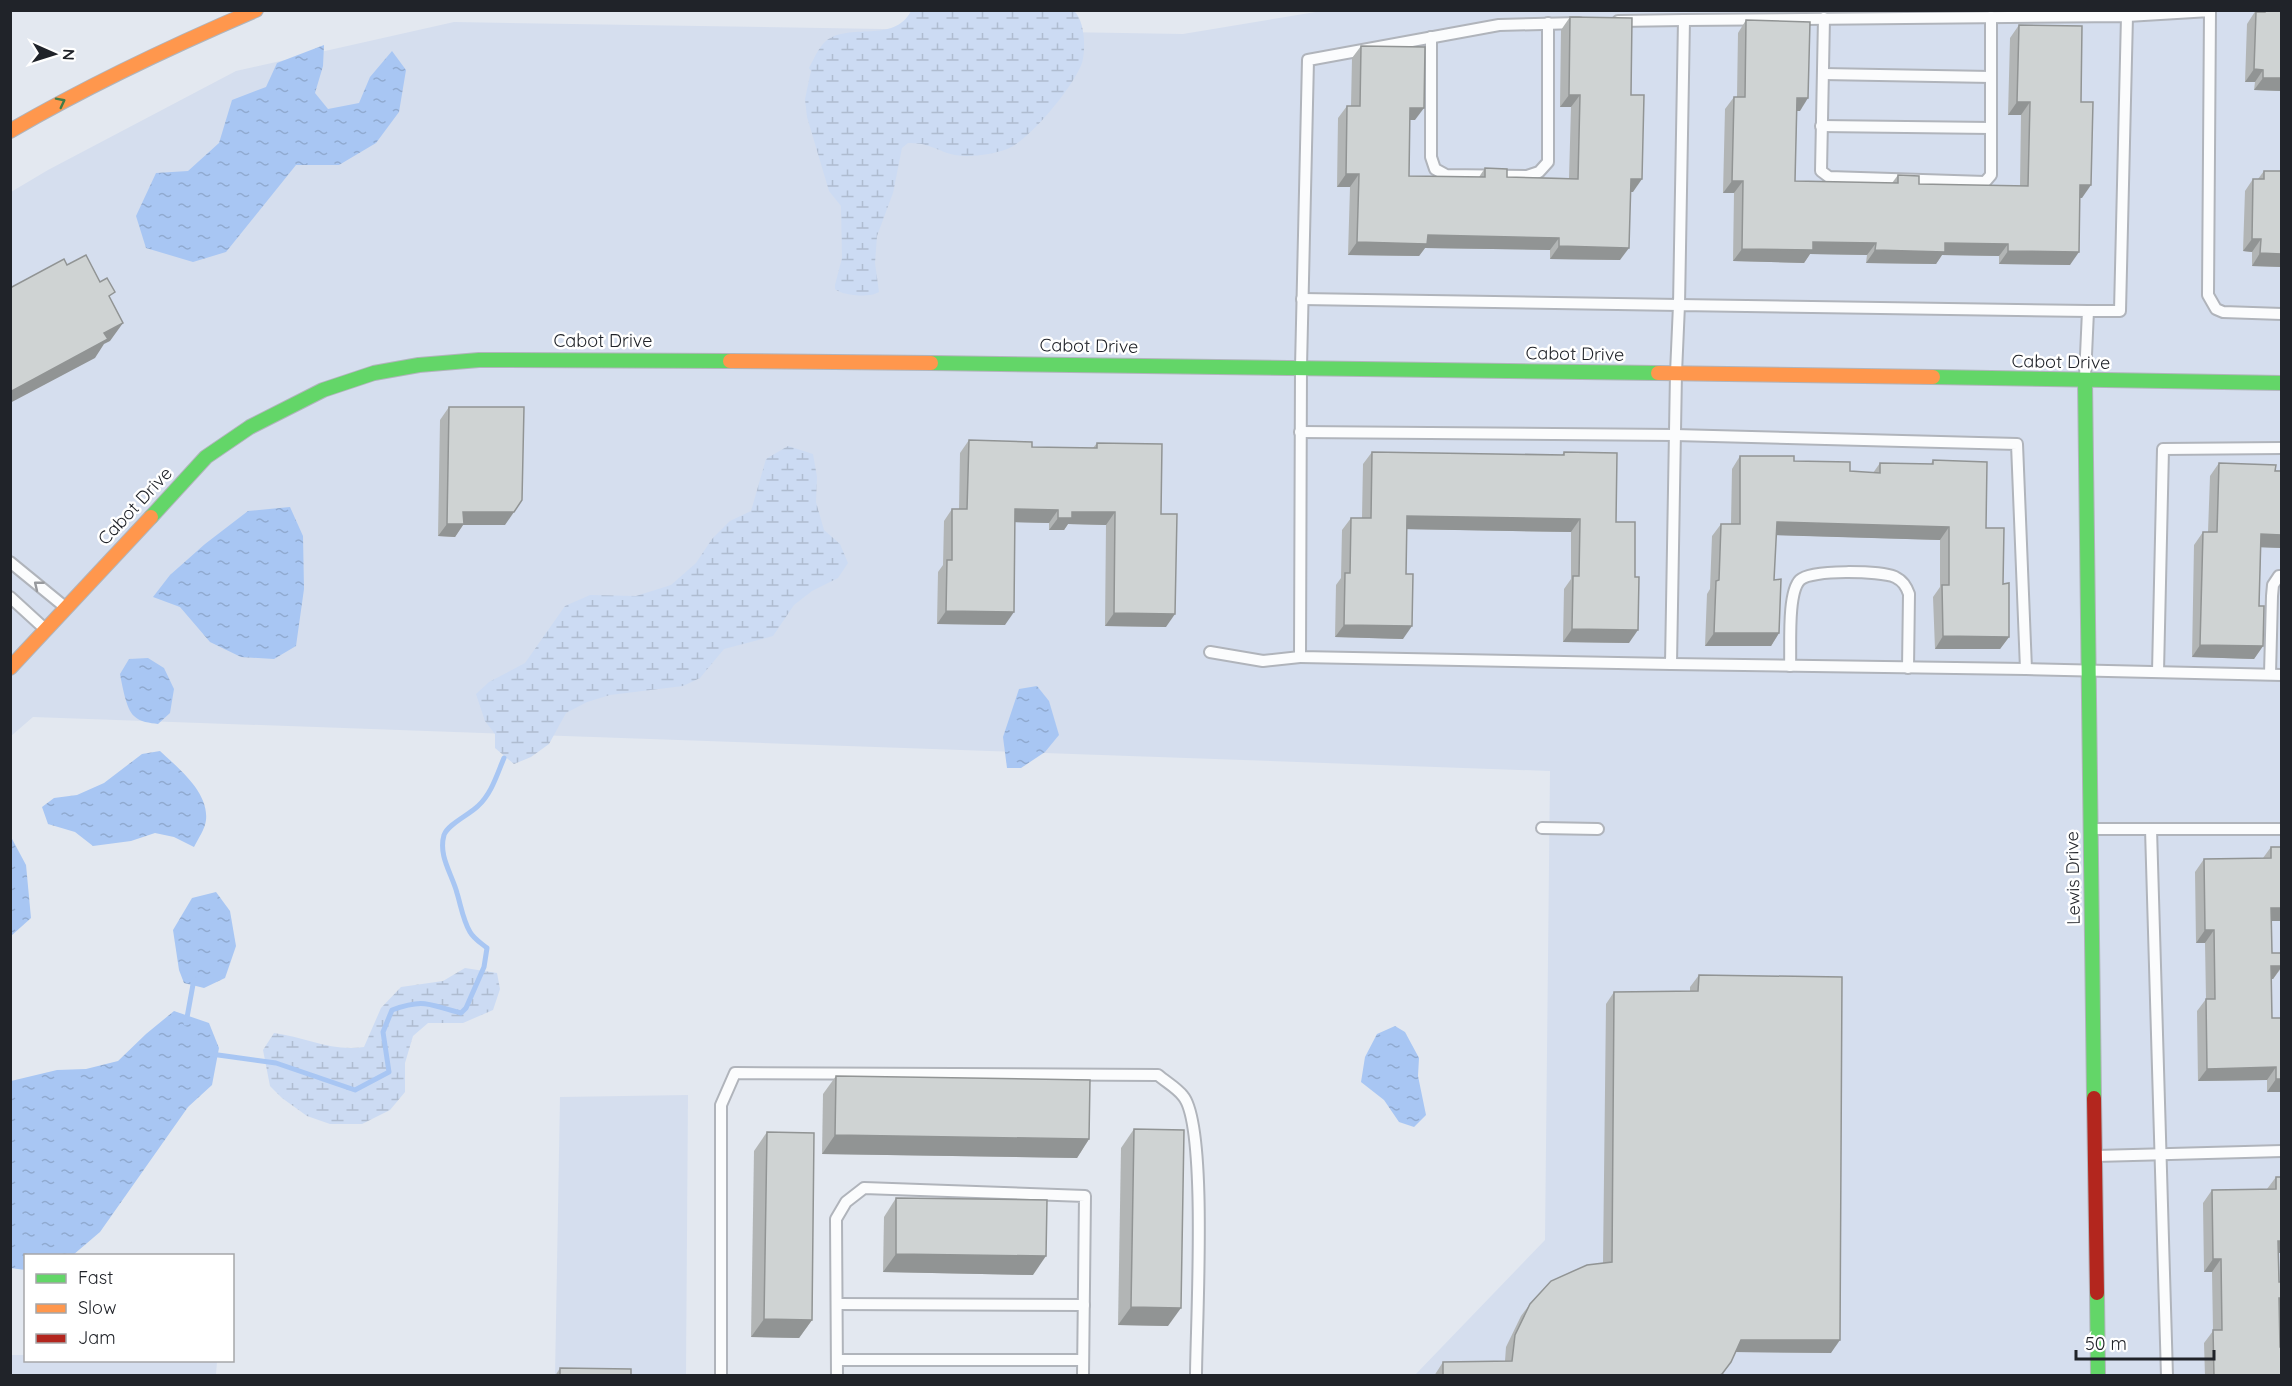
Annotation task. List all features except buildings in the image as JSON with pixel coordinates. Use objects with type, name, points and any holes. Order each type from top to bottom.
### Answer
[{"type":"main road","points":[[10,131],[56,104],[177,44],[256,10]]},
{"type":"main road","name":"Cabot Drive","points":[[10,668],[206,457],[237,433],[337,383],[399,368],[459,361],[559,358],[2282,383]]},
{"type":"main road","name":"Lewis Drive","points":[[2085,380],[2098,1376]]},
{"type":"lane","points":[[1300,657],[1300,367],[1308,60],[1499,25],[1684,20],[2127,16],[2210,11],[2208,295],[2216,309],[2223,312],[2282,314]]},
{"type":"lane","points":[[1302,299],[2120,311],[2127,16]]},
{"type":"lane","points":[[1824,18],[1821,171],[1829,177],[1985,182],[1991,175],[1991,17]]},
{"type":"lane","points":[[1671,664],[1684,20]]},
{"type":"lane","points":[[1431,38],[1431,157],[1435,169],[1446,175],[1527,176],[1539,172],[1548,162],[1548,23]]},
{"type":"lane","points":[[1822,74],[1991,77]]},
{"type":"lane","points":[[1821,126],[1991,128]]},
{"type":"lane","points":[[2085,380],[2088,311]]},
{"type":"lane","points":[[1300,432],[1675,435],[2017,444],[2026,669]]},
{"type":"lane","points":[[2158,672],[2163,449],[2282,448]]},
{"type":"lane","points":[[10,562],[66,607]]},
{"type":"lane","points":[[1790,666],[1795,588],[1801,579],[1821,573],[1881,574],[1895,577],[1905,584],[1909,594],[1908,668]]},
{"type":"lane","points":[[1210,652],[1263,661],[1300,657],[2276,675],[2272,596],[2273,585],[2282,576]]},
{"type":"lane","points":[[10,597],[45,629]]},
{"type":"lane","points":[[1542,828],[1598,829]]},
{"type":"lane","points":[[2090,829],[2282,829]]},
{"type":"lane","points":[[2151,829],[2167,1376]]},
{"type":"lane","points":[[721,1376],[721,1105],[735,1073],[747,1073],[1158,1076],[1184,1096],[1194,1126],[1198,1166],[1196,1376]]},
{"type":"lane","points":[[2094,1156],[2282,1151]]},
{"type":"lane","points":[[837,1376],[836,1219],[846,1202],[864,1188],[1085,1196],[1083,1376]]},
{"type":"lane","points":[[837,1304],[1083,1305]]},
{"type":"lane","points":[[837,1360],[1083,1360]]},
{"type":"shaded area","points":[[1328,10],[2281,11],[2281,1375],[1415,1375],[1545,1240],[1550,771],[33,717],[11,736],[11,192],[48,170],[236,71],[454,22],[1183,34]]},
{"type":"shaded area","points":[[688,1095],[686,1375],[555,1376],[560,1097]]},
{"type":"shaded area","points":[[10,1355],[24,1355],[24,1362],[217,1362],[216,1375],[11,1375]]},
{"type":"green space","points":[[911,11],[1074,11],[1080,21],[1084,36],[1082,63],[1070,85],[1050,112],[1027,135],[1007,149],[969,156],[954,155],[919,144],[908,143],[902,148],[893,193],[877,236],[875,263],[879,292],[863,296],[850,295],[835,289],[842,258],[841,206],[829,191],[807,117],[805,99],[811,71],[809,68],[818,50],[826,41],[847,33],[894,27]]},
{"type":"green space","points":[[788,446],[813,454],[817,477],[816,502],[824,530],[840,544],[848,563],[838,578],[812,591],[794,605],[773,636],[724,649],[700,678],[683,686],[610,695],[587,702],[566,713],[549,744],[531,757],[514,764],[495,748],[495,734],[485,721],[476,694],[489,682],[525,663],[565,606],[590,595],[636,596],[671,585],[696,563],[712,539],[730,521],[751,511],[766,459]]},
{"type":"green space","points":[[465,968],[497,973],[500,989],[493,1010],[463,1023],[428,1023],[413,1036],[405,1063],[405,1092],[390,1110],[362,1124],[330,1124],[307,1116],[270,1086],[263,1050],[274,1033],[330,1046],[364,1047],[381,1008],[401,987],[443,981]]},
{"type":"water","points":[[324,45],[323,66],[315,93],[328,109],[359,103],[370,77],[392,51],[406,70],[399,112],[376,143],[339,165],[296,165],[226,252],[193,262],[146,248],[136,216],[156,173],[188,171],[219,143],[232,100],[266,87],[277,63]]},
{"type":"water","points":[[290,507],[303,536],[304,589],[296,646],[274,659],[241,657],[210,642],[180,607],[153,597],[170,575],[248,511]]},
{"type":"water","points":[[148,658],[164,668],[174,689],[170,713],[158,724],[142,721],[131,713],[120,674],[129,659]]},
{"type":"water","points":[[1037,686],[1049,701],[1059,735],[1045,752],[1021,768],[1007,768],[1003,737],[1019,689]]},
{"type":"water","points":[[160,751],[191,781],[203,800],[206,820],[194,847],[174,837],[155,833],[131,841],[93,846],[75,832],[48,824],[42,807],[54,798],[77,795],[104,783],[142,754]]},
{"type":"water","points":[[11,837],[26,865],[31,918],[11,936]]},
{"type":"water","points":[[216,892],[230,911],[236,946],[225,978],[204,988],[184,983],[179,970],[173,930],[192,898]]},
{"type":"water","points":[[174,1011],[209,1023],[219,1048],[212,1085],[188,1107],[100,1232],[74,1254],[24,1254],[24,1270],[11,1268],[11,1081],[57,1070],[86,1069],[118,1061]]},
{"type":"water","points":[[1395,1026],[1405,1032],[1419,1058],[1418,1076],[1426,1115],[1414,1127],[1399,1122],[1384,1100],[1361,1082],[1365,1057],[1377,1034]]},
{"type":"waterway","points":[[211,1054],[276,1063],[355,1090],[389,1072],[383,1032],[392,1010],[412,1004],[434,1005],[461,1013],[466,1008],[484,967],[487,948],[473,937],[466,923],[444,858],[444,835],[450,827],[483,801],[494,783],[504,758]]},
{"type":"waterway","points":[[186,1023],[194,979]]},
{"type":"traffic: fast","points":[[151,517],[206,457],[250,427],[323,390],[374,373],[419,365],[479,360],[730,361]]},
{"type":"traffic: fast","points":[[931,363],[1658,373]]},
{"type":"traffic: fast","points":[[1933,377],[2282,383]]},
{"type":"traffic: fast","points":[[2085,380],[2094,1098]]},
{"type":"traffic: fast","points":[[2097,1293],[2098,1376]]},
{"type":"traffic: slow","points":[[10,131],[131,67],[256,10]]},
{"type":"traffic: slow","points":[[730,361],[931,363]]},
{"type":"traffic: slow","points":[[1658,373],[1933,377]]},
{"type":"traffic: slow","points":[[10,668],[151,517]]},
{"type":"traffic: jam","points":[[2094,1098],[2097,1293]]}]
